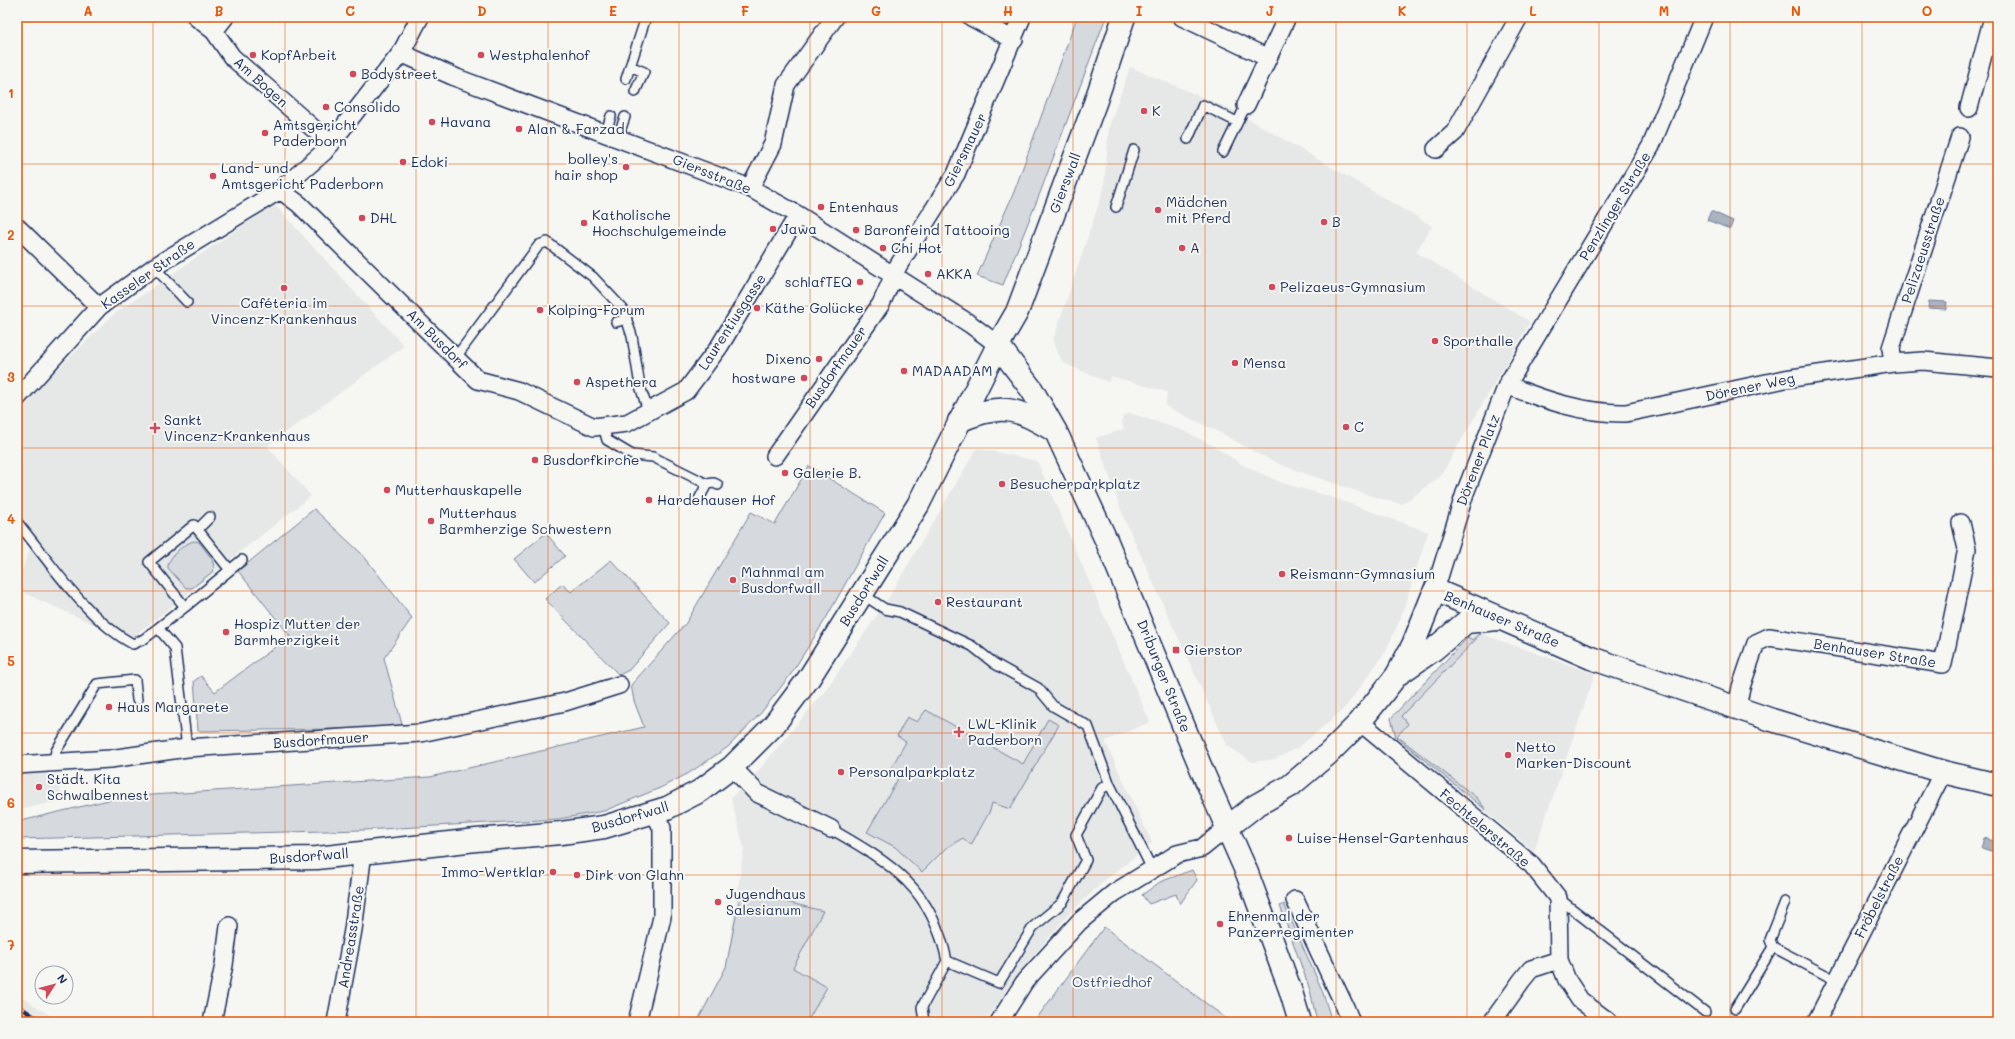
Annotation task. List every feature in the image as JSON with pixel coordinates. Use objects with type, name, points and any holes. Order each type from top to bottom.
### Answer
[{"type":"main road","name":"Gierswall","points":[[998,345],[1017,312],[1095,103],[1124,17]]},
{"type":"main road","name":"Busdorfwall","points":[[17,862],[317,858],[363,852],[562,833],[604,827],[654,812],[667,808],[700,791],[732,767],[773,726],[809,678],[918,505],[998,345]]},
{"type":"main road","name":"Driburger Straße","points":[[998,345],[1032,390],[1056,432],[1107,542],[1204,775],[1228,827],[1275,947],[1300,1022]]},
{"type":"main road","points":[[959,421],[978,413],[997,409],[1024,413],[1056,432]]},
{"type":"main road","name":"Benhauser Straße","points":[[1228,827],[1256,806],[1290,786],[1328,754],[1360,722],[1388,689],[1397,675],[1413,645],[1435,590],[1591,658],[1737,708],[1943,772],[1998,785]]},
{"type":"main road","points":[[1397,675],[1433,650],[1466,622],[1501,619]]},
{"type":"street","name":"Am Bogen","points":[[196,17],[214,31],[232,57],[331,144]]},
{"type":"street","points":[[214,31],[225,17]]},
{"type":"street","name":"Kasseler Straße","points":[[17,398],[99,307],[154,266],[280,190],[331,144],[401,53],[420,17]]},
{"type":"street","points":[[750,188],[773,144],[786,85],[835,17]]},
{"type":"street","points":[[971,17],[1014,40]]},
{"type":"street","name":"Giersmauer","points":[[894,276],[898,266],[956,174],[1014,40],[1022,17]]},
{"type":"street","points":[[1182,17],[1268,58]]},
{"type":"street","points":[[1246,105],[1287,17]]},
{"type":"street","points":[[1436,149],[1455,132],[1519,17]]},
{"type":"street","name":"Penzlinger Straße","points":[[1507,386],[1651,146],[1704,17]]},
{"type":"street","points":[[1969,108],[1993,17]]},
{"type":"street","name":"Giersstraße","points":[[401,53],[457,78],[750,188],[798,215],[970,324],[998,345]]},
{"type":"street","name":"Pelizaeusstraße","points":[[1893,363],[1891,348],[1960,137]]},
{"type":"street","name":"Am Busdorf","points":[[280,190],[299,204],[478,380],[519,391],[594,427],[627,422]]},
{"type":"street","name":"Laurentiusgasse","points":[[627,422],[686,391],[719,347],[798,215]]},
{"type":"street","points":[[17,227],[99,307]]},
{"type":"street","name":"Busdorfmauer","points":[[775,456],[881,304],[894,276]]},
{"type":"street","name":"Dörener Weg","points":[[1507,386],[1537,397],[1599,412],[1626,413],[1785,379],[1893,363],[1923,361],[1998,368]]},
{"type":"street","name":"Dörener Platz","points":[[1435,590],[1465,493],[1507,386]]},
{"type":"street","name":"Benhauser Straße","points":[[1737,708],[1741,687],[1756,643],[1770,637],[1943,664],[1967,549],[1961,523]]},
{"type":"street","name":"Busdorfmauer","points":[[17,765],[110,758],[187,748],[421,733],[565,702],[619,685]]},
{"type":"street","name":"Fechtelerstraße","points":[[1360,722],[1532,866],[1558,898]]},
{"type":"street","points":[[732,767],[757,793],[831,829]]},
{"type":"street","name":"Fröbelstraße","points":[[1816,1022],[1943,772]]},
{"type":"street","points":[[637,1022],[662,917],[662,828],[654,812]]},
{"type":"street","points":[[999,1022],[1025,981],[1079,922],[1114,893],[1177,854],[1202,848],[1228,827]]},
{"type":"street","name":"Andreasstraße","points":[[336,1022],[353,930],[363,852]]},
{"type":"street","points":[[1558,898],[1559,960],[1567,980],[1580,1000],[1610,1022]]},
{"type":"street","points":[[1295,900],[1351,1022]]},
{"type":"street","points":[[212,1022],[224,965],[229,926]]},
{"type":"street","points":[[1492,1022],[1531,969],[1559,960]]},
{"type":"lane","points":[[626,79],[646,17]]},
{"type":"lane","points":[[630,66],[644,72],[635,92]]},
{"type":"lane","points":[[1188,139],[1203,105],[1238,122]]},
{"type":"lane","points":[[1223,152],[1246,105]]},
{"type":"lane","points":[[611,116],[612,135]]},
{"type":"lane","points":[[612,135],[625,117]]},
{"type":"lane","points":[[1116,207],[1134,150]]},
{"type":"lane","points":[[456,357],[539,245],[547,242],[593,276],[623,309],[632,336],[640,386],[648,410]]},
{"type":"lane","points":[[154,266],[188,302]]},
{"type":"lane","points":[[616,322],[627,319]]},
{"type":"lane","points":[[603,426],[607,440],[632,455],[653,457],[707,484],[714,483],[718,485]]},
{"type":"lane","points":[[699,499],[707,484]]},
{"type":"lane","points":[[198,529],[210,518]]},
{"type":"lane","points":[[17,522],[91,613],[116,635],[133,644],[144,639],[242,560]]},
{"type":"lane","points":[[185,607],[149,562],[194,525],[230,570]]},
{"type":"lane","points":[[862,594],[885,609],[900,612],[946,632],[972,646],[995,664],[1038,688],[1053,706],[1088,726],[1110,785],[1152,869]]},
{"type":"lane","points":[[158,628],[174,648],[187,748]]},
{"type":"lane","points":[[53,763],[56,751],[97,684],[135,680],[137,700]]},
{"type":"lane","points":[[947,961],[999,983],[1033,927],[1062,903],[1086,860],[1076,835],[1102,788],[1110,785]]},
{"type":"lane","points":[[831,829],[885,861],[912,887],[930,909],[942,936],[947,961],[922,1007],[924,1022]]},
{"type":"lane","points":[[1558,898],[1704,1012]]},
{"type":"lane","points":[[1785,902],[1770,940],[1773,947],[1837,981]]},
{"type":"lane","points":[[1735,1008],[1773,947]]},
{"type":"shaded area","name":"Pelizaeus-Gymnasium","points":[[1130,67],[1235,111],[1432,226],[1416,252],[1530,322],[1440,477],[1402,504],[1371,496],[1284,466],[1258,454],[1223,434],[1165,406],[1167,392],[1111,376],[1108,382],[1063,363],[1053,341],[1104,188],[1109,127]]},
{"type":"shaded area","name":"Sankt Vincenz-Krankenhaus","points":[[274,204],[404,346],[267,446],[311,496],[129,640],[17,590],[17,582],[32,544],[17,536],[17,409],[113,315]]},
{"type":"shaded area","points":[[1711,211],[1733,221],[1730,229],[1707,220]]},
{"type":"shaded area","points":[[1929,301],[1947,302],[1946,309],[1928,308]]},
{"type":"shaded area","name":"Reismann-Gymnasium","points":[[1130,413],[1184,431],[1212,445],[1243,465],[1282,483],[1328,496],[1428,532],[1401,617],[1386,651],[1345,708],[1299,747],[1275,759],[1252,762],[1227,745],[1124,518],[1096,438],[1124,429],[1122,421],[1123,416]]},
{"type":"shaded area","name":"LWL-Klinik Paderborn","points":[[977,448],[1037,461],[1150,722],[1105,741],[1152,843],[1104,881],[1071,912],[1018,973],[985,1022],[696,1022],[726,967],[744,848],[731,798],[757,772],[825,691],[886,602]]},
{"type":"shaded area","points":[[1479,633],[1595,674],[1534,851],[1396,738],[1392,728],[1390,718],[1468,637]]},
{"type":"shaded area","name":"Städt. Kita Schwalbennest","points":[[53,772],[55,782],[59,781],[61,793],[67,792],[68,799],[17,810],[17,776]]},
{"type":"shaded area","points":[[1984,838],[1998,842],[1998,853],[1981,848]]},
{"type":"shaded area","points":[[17,994],[60,1022],[17,1022]]},
{"type":"green space","points":[[1077,17],[1106,17],[1040,193],[1003,285],[977,276],[1014,192]]},
{"type":"green space","points":[[809,466],[885,513],[825,620],[791,674],[761,713],[728,747],[689,773],[660,788],[604,811],[559,819],[363,830],[17,839],[17,822],[121,797],[430,777],[644,727],[634,701],[631,685],[686,623],[751,512],[775,524]]},
{"type":"green space","points":[[314,509],[363,555],[412,618],[384,658],[403,728],[198,731],[194,681],[201,676],[215,692],[290,636],[238,571]]},
{"type":"green space","points":[[546,533],[565,556],[534,582],[514,559]]},
{"type":"green space","points":[[194,541],[199,542],[212,559],[214,567],[212,572],[192,588],[186,588],[168,568],[168,564],[170,559],[177,551]]},
{"type":"green space","points":[[611,560],[670,623],[629,670],[619,675],[545,599],[562,584],[571,592]]},
{"type":"green space","points":[[1481,634],[1401,716],[1408,724],[1397,736],[1477,798],[1486,810],[1396,737],[1391,718],[1468,637],[1472,640]]},
{"type":"green space","points":[[926,710],[1023,764],[1048,719],[1059,725],[1010,809],[992,803],[990,811],[971,845],[963,838],[946,848],[922,872],[895,847],[867,832],[898,779],[888,773],[906,742],[897,736],[907,717],[917,722]]},
{"type":"green space","points":[[1192,870],[1197,880],[1180,904],[1176,894],[1149,904],[1142,895],[1160,882]]},
{"type":"green space","points":[[741,891],[823,911],[793,968],[827,987],[807,1022],[697,1022],[726,967]]},
{"type":"green space","points":[[1284,904],[1322,990],[1332,1022],[1317,1022],[1310,990],[1280,906]]},
{"type":"green space","name":"Ostfriedhof","points":[[1104,927],[1231,1022],[1034,1022]]},
{"type":"railway","points":[[17,1005],[42,1022]]},
{"type":"railway","points":[[17,1017],[24,1022]]},
{"type":"place","name":"KopfArbeit","points":[[253,55]]},
{"type":"place","name":"Westphalenhof","points":[[481,55]]},
{"type":"place","name":"Bodystreet","points":[[353,74]]},
{"type":"place","name":"Consolido","points":[[326,107]]},
{"type":"place","name":"K","points":[[1144,111]]},
{"type":"place","name":"Havana","points":[[432,122]]},
{"type":"place","name":"Alan & Farzad","points":[[519,129]]},
{"type":"place","name":"Amtsgericht Paderborn","points":[[265,133]]},
{"type":"place","name":"Edoki","points":[[403,162]]},
{"type":"place","name":"bolley's hair shop","points":[[626,167]]},
{"type":"place","name":"Land- und Amtsgericht Paderborn","points":[[213,176]]},
{"type":"place","name":"Entenhaus","points":[[821,207]]},
{"type":"place","name":"Mädchen mit Pferd","points":[[1158,210]]},
{"type":"place","name":"DHL","points":[[362,218]]},
{"type":"place","name":"B","points":[[1324,222]]},
{"type":"place","name":"Katholische Hochschulgemeinde","points":[[584,223]]},
{"type":"place","name":"Jawa","points":[[773,229]]},
{"type":"place","name":"Baronfeind Tattooing","points":[[856,230]]},
{"type":"place","name":"Chi Hot","points":[[883,248]]},
{"type":"place","name":"A","points":[[1182,248]]},
{"type":"place","name":"AKKA","points":[[928,274]]},
{"type":"place","name":"schlafTEQ","points":[[860,282]]},
{"type":"place","name":"Pelizaeus-Gymnasium","points":[[1272,287]]},
{"type":"place","name":"Caféteria im Vincenz-Krankenhaus","points":[[284,288]]},
{"type":"place","name":"Käthe Golücke","points":[[757,308]]},
{"type":"place","name":"Kolping-Forum","points":[[540,310]]},
{"type":"place","name":"Sporthalle","points":[[1435,341]]},
{"type":"place","name":"Dixeno","points":[[819,359]]},
{"type":"place","name":"Mensa","points":[[1235,363]]},
{"type":"place","name":"MADAADAM","points":[[904,371]]},
{"type":"place","name":"hostware","points":[[804,378]]},
{"type":"place","name":"Aspethera","points":[[577,382]]},
{"type":"place","name":"C","points":[[1346,427]]},
{"type":"place","name":"Sankt Vincenz-Krankenhaus","points":[[155,428]]},
{"type":"place","name":"Busdorfkirche","points":[[535,460]]},
{"type":"place","name":"Galerie B.","points":[[785,473]]},
{"type":"place","name":"Besucherparkplatz","points":[[1002,484]]},
{"type":"place","name":"Mutterhauskapelle","points":[[387,490]]},
{"type":"place","name":"Hardehauser Hof","points":[[649,500]]},
{"type":"place","name":"Mutterhaus Barmherzige Schwestern","points":[[431,521]]},
{"type":"place","name":"Reismann-Gymnasium","points":[[1282,574]]},
{"type":"place","name":"Mahnmal am Busdorfwall","points":[[733,580]]},
{"type":"place","name":"Restaurant","points":[[938,602]]},
{"type":"place","name":"Hospiz Mutter der Barmherzigkeit","points":[[226,632]]},
{"type":"place","name":"Gierstor","points":[[1176,650]]},
{"type":"place","name":"Haus Margarete","points":[[109,707]]},
{"type":"place","name":"LWL-Klinik Paderborn","points":[[959,732]]},
{"type":"place","name":"Netto Marken-Discount","points":[[1508,755]]},
{"type":"place","name":"Personalparkplatz","points":[[841,772]]},
{"type":"place","name":"Städt. Kita Schwalbennest","points":[[39,787]]},
{"type":"place","name":"Luise-Hensel-Gartenhaus","points":[[1289,838]]},
{"type":"place","name":"Immo-Wertklar","points":[[553,872]]},
{"type":"place","name":"Dirk von Glahn","points":[[577,875]]},
{"type":"place","name":"Jugendhaus Salesianum","points":[[718,902]]},
{"type":"place","name":"Ehrenmal der Panzerregimenter","points":[[1220,924]]}]
